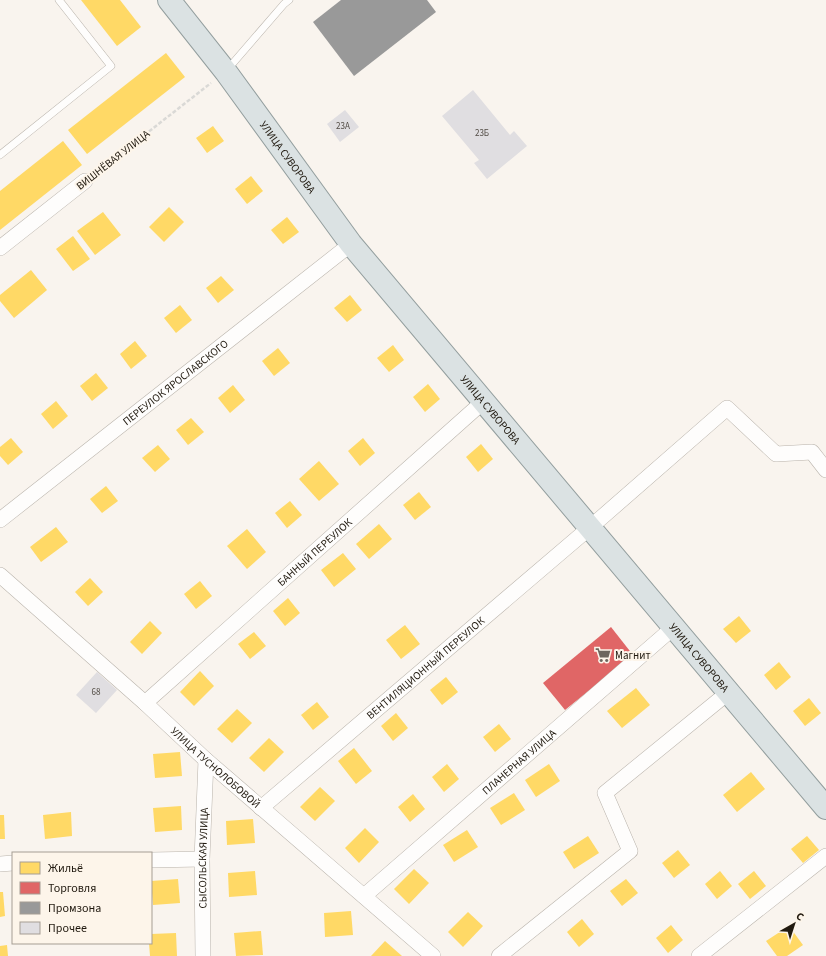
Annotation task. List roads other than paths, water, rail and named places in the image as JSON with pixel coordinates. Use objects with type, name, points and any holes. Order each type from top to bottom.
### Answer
[{"type":"main road","name":"УЛИЦА СУВОРОВА","points":[[169,0],[226,72],[351,244],[826,808]]},
{"type":"street","name":"ВИШНЁВАЯ УЛИЦА","points":[[0,248],[85,181]]},
{"type":"street","name":"ПЕРЕУЛОК ЯРОСЛАВСКОГО","points":[[0,520],[351,244]]},
{"type":"street","name":"БАННЫЙ ПЕРЕУЛОК","points":[[145,703],[484,401]]},
{"type":"street","name":"ВЕНТИЛЯЦИОННЫЙ ПЕРЕУЛОК","points":[[261,808],[727,408],[776,454],[812,452],[826,470]]},
{"type":"street","name":"УЛИЦА ТУСНОЛОБОВОЙ","points":[[0,575],[145,703],[206,760],[433,956]]},
{"type":"street","name":"ПЛАНЕРНАЯ УЛИЦА","points":[[364,896],[674,627]]},
{"type":"street","points":[[500,956],[630,851],[605,793],[724,696]]},
{"type":"street","name":"СЫСОЛЬСКАЯ УЛИЦА","points":[[203,956],[202,859],[206,760]]},
{"type":"street","points":[[699,956],[826,856]]},
{"type":"street","points":[[152,860],[202,859]]},
{"type":"street","points":[[0,864],[12,863]]},
{"type":"lane","points":[[0,155],[111,66],[59,0]]},
{"type":"lane","points":[[226,72],[289,0]]},
{"type":"place","name":"Магнит","points":[[603,655]]}]
